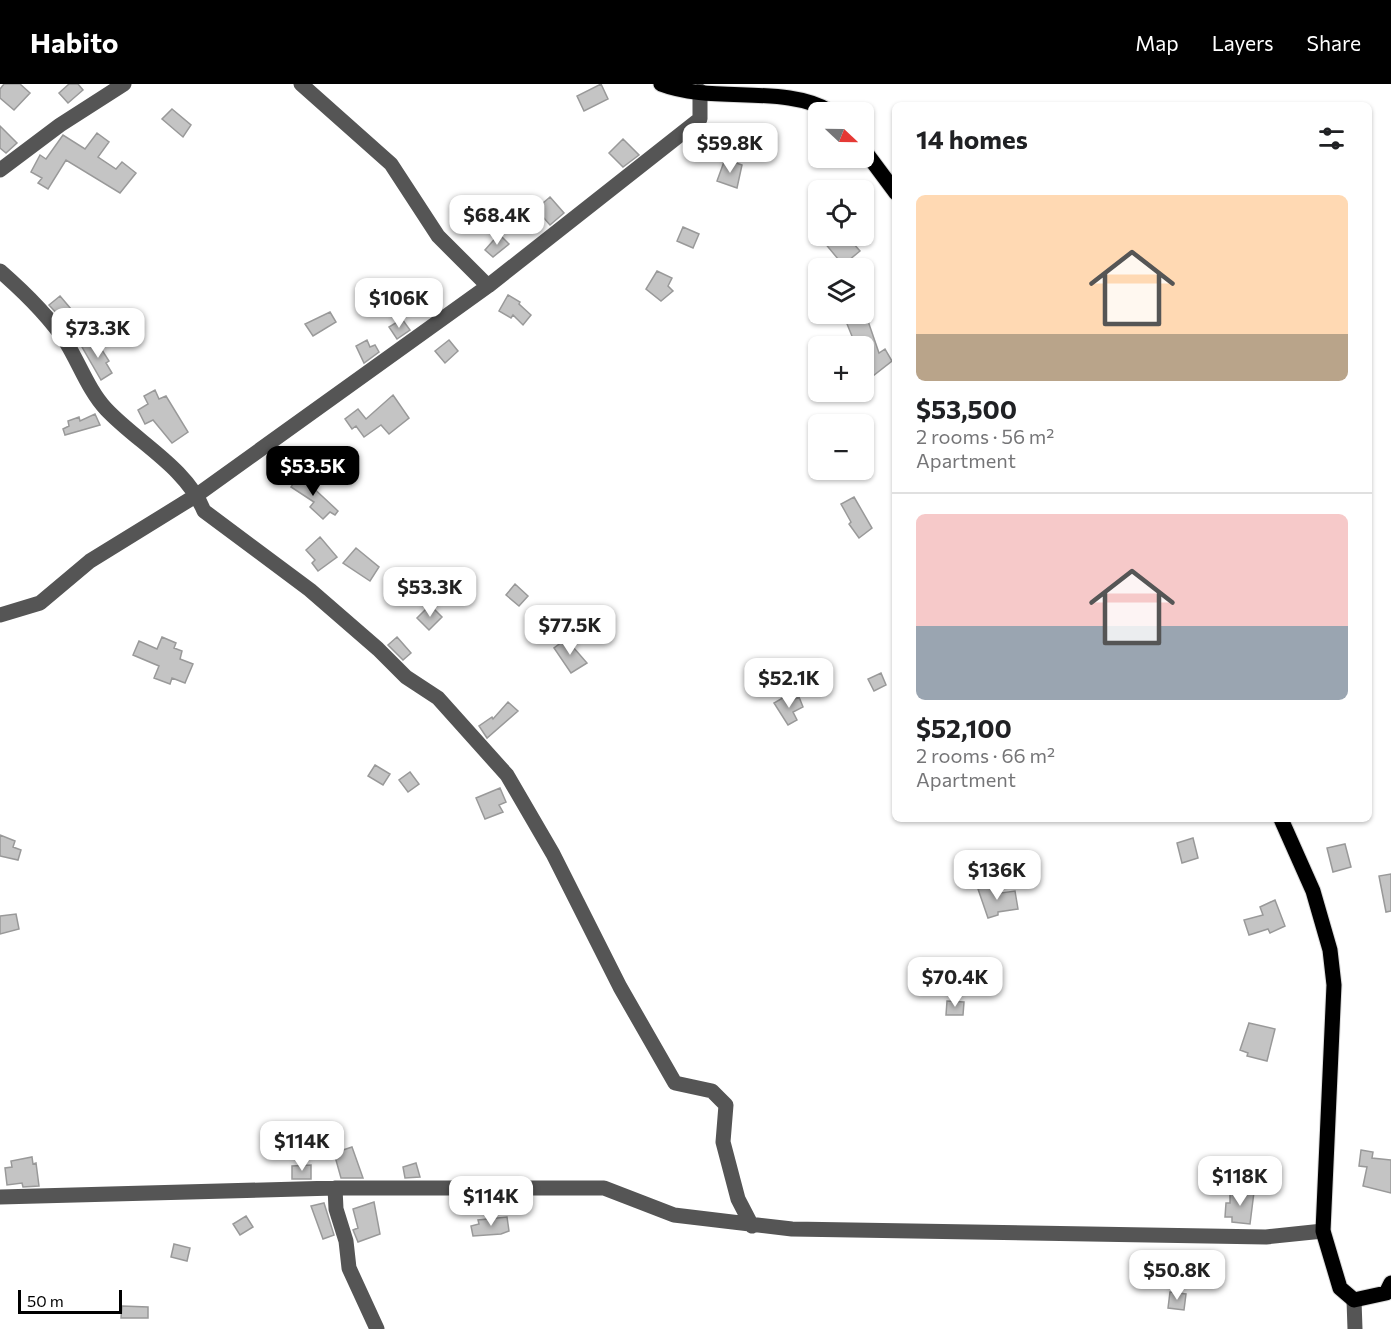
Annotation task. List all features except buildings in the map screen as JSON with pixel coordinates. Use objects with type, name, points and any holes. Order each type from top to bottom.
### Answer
[{"type":"main road","points":[[661,84],[675,89],[700,91],[776,93],[802,97],[812,102]]},
{"type":"main road","points":[[874,163],[892,188]]},
{"type":"main road","points":[[1282,822],[1313,891],[1330,950],[1334,986],[1323,1231],[1340,1288],[1354,1300],[1386,1293],[1391,1283]]},
{"type":"street","points":[[0,170],[60,125],[122,85]]},
{"type":"street","points":[[310,87],[391,164],[438,236],[488,286]]},
{"type":"street","points":[[0,615],[40,603],[90,561],[197,495],[488,286],[700,119],[700,91]]},
{"type":"street","points":[[0,270],[25,293],[65,340],[104,408],[161,457],[197,495],[204,511],[310,590],[378,649],[406,677],[438,698],[507,775],[553,854],[620,987],[675,1083],[712,1091],[726,1105],[723,1142],[738,1199],[752,1226]]},
{"type":"street","points":[[335,1188],[336,1209],[346,1241],[349,1268],[377,1329]]},
{"type":"street","points":[[0,1197],[335,1188],[604,1188],[674,1215],[792,1229],[1266,1237],[1323,1231]]},
{"type":"street","points":[[1354,1300],[1354,1329]]}]
